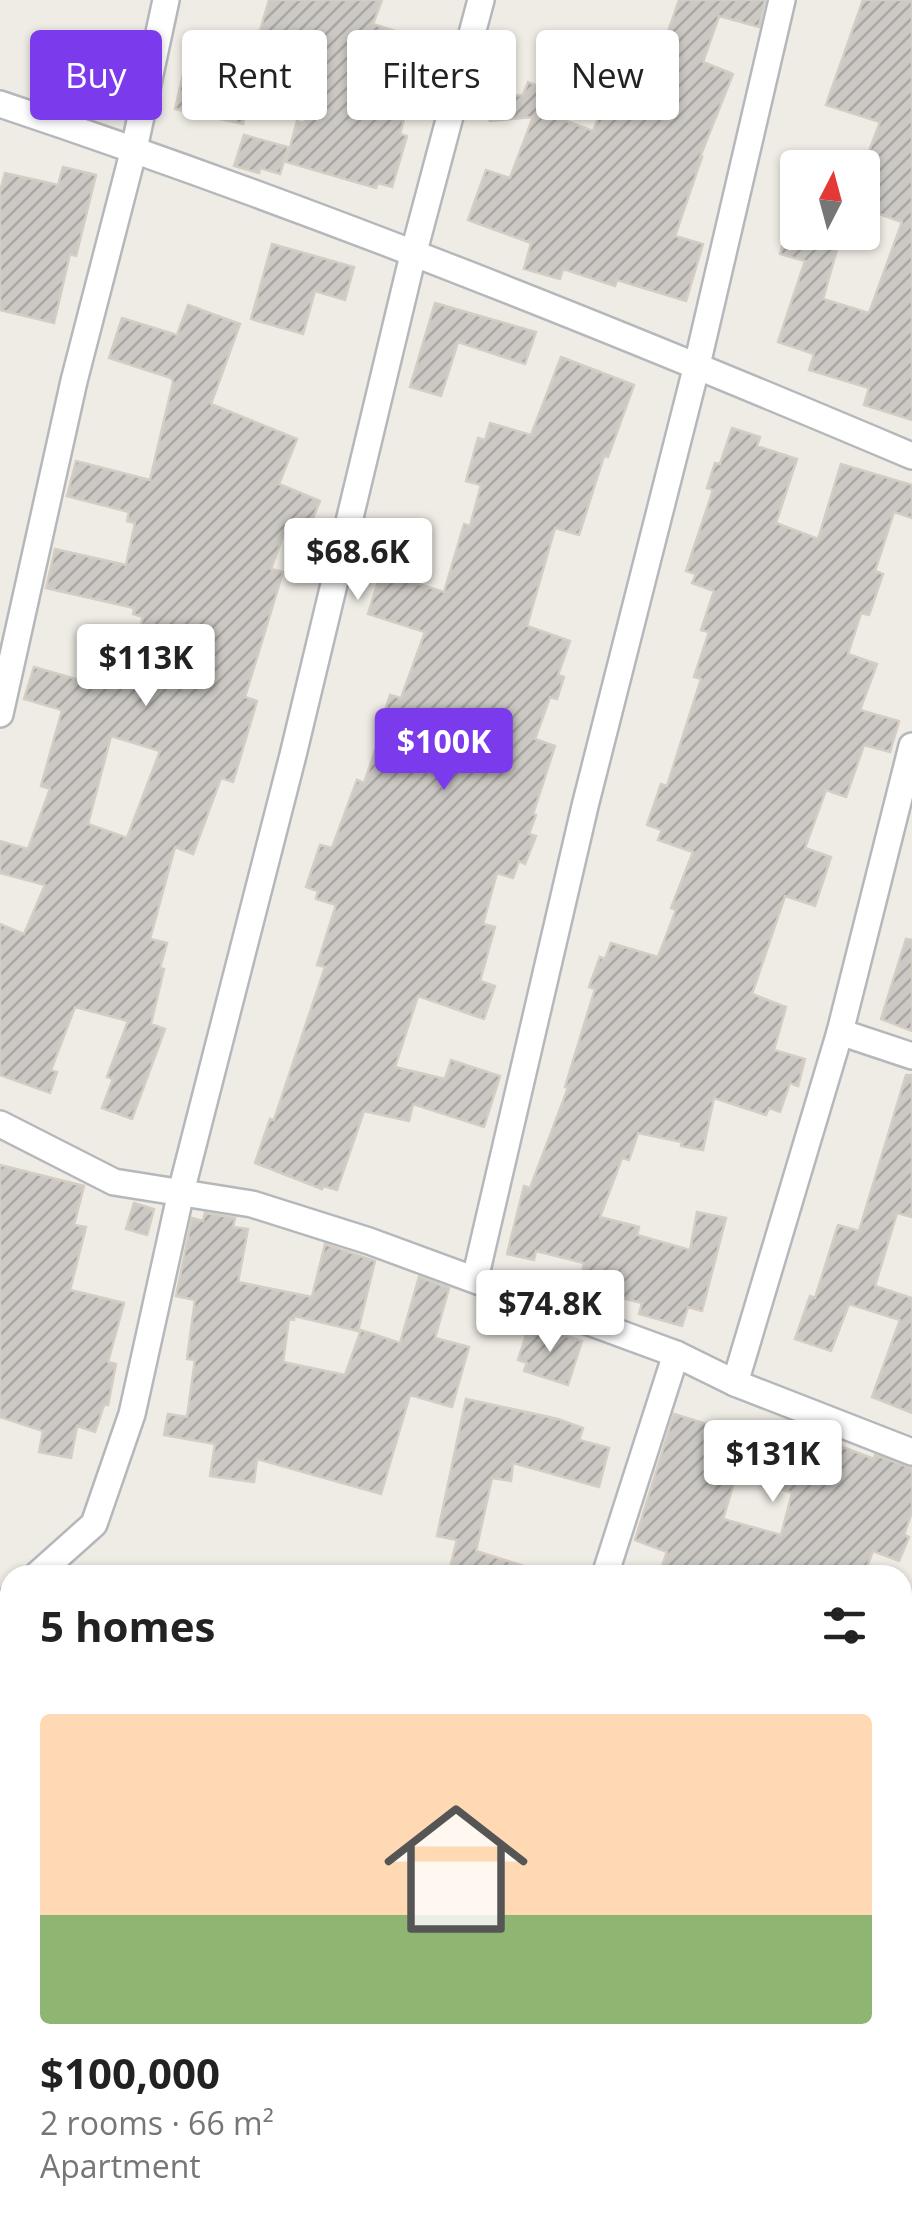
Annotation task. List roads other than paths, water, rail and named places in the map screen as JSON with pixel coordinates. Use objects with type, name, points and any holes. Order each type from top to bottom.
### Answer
[{"type":"street","points":[[0,714],[74,381],[134,149],[166,0]]},
{"type":"street","points":[[48,1565],[94,1524],[132,1414],[181,1192],[480,0]]},
{"type":"street","points":[[475,1279],[585,806],[697,365],[782,0]]},
{"type":"street","points":[[0,104],[134,149],[414,255],[697,365],[912,456]]},
{"type":"street","points":[[735,1383],[840,1032],[912,746]]},
{"type":"street","points":[[840,1032],[912,1056]]},
{"type":"street","points":[[0,1124],[47,1144],[114,1182],[285,1212],[676,1354],[735,1383],[912,1452]]},
{"type":"street","points":[[609,1565],[676,1354]]}]
